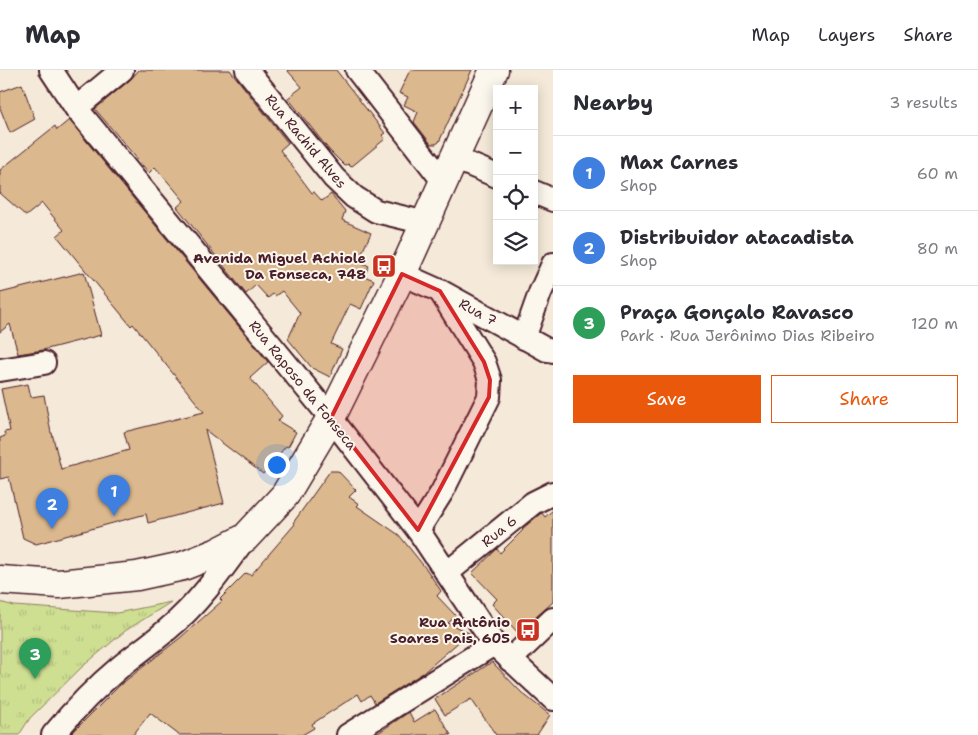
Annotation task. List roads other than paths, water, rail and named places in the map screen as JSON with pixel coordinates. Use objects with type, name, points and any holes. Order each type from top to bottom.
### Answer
[{"type":"street","name":"Rua Raposo da Fonseca","points":[[51,70],[76,108],[331,418],[418,530],[494,644],[553,700]]},
{"type":"street","points":[[76,108],[122,70]]},
{"type":"street","name":"Rua Rachid Alves","points":[[247,70],[334,178],[354,197],[376,211],[426,223]]},
{"type":"street","points":[[357,70],[449,170],[493,176]]},
{"type":"street","points":[[53,735],[68,717],[119,667],[169,628],[196,601],[220,574],[245,538],[284,495],[331,418],[426,223],[494,70]]},
{"type":"street","points":[[538,194],[553,200]]},
{"type":"street","points":[[524,338],[540,293],[553,264]]},
{"type":"street","name":"Rua 7","points":[[402,274],[440,292],[547,350],[553,351]]},
{"type":"street","points":[[418,530],[442,492],[488,397],[490,380],[484,362],[440,292]]},
{"type":"street","points":[[0,370],[44,363]]},
{"type":"street","name":"Rua 6","points":[[447,573],[533,503],[553,493]]},
{"type":"street","points":[[0,580],[59,584],[137,576],[182,566],[216,553],[245,538]]},
{"type":"street","points":[[510,660],[553,619]]},
{"type":"street","points":[[348,735],[494,644]]},
{"type":"place","name":"Avenida Miguel Achiole Da Fonseca, 748","points":[[384,266]]},
{"type":"place","name":"Max Carnes","points":[[114,516]]},
{"type":"place","name":"Distribuidor atacadista","points":[[52,529]]},
{"type":"place","name":"Rua Antônio Soares Pais, 605","points":[[528,630]]},
{"type":"place","name":"Praça Gonçalo Ravasco","points":[[35,679]]}]
